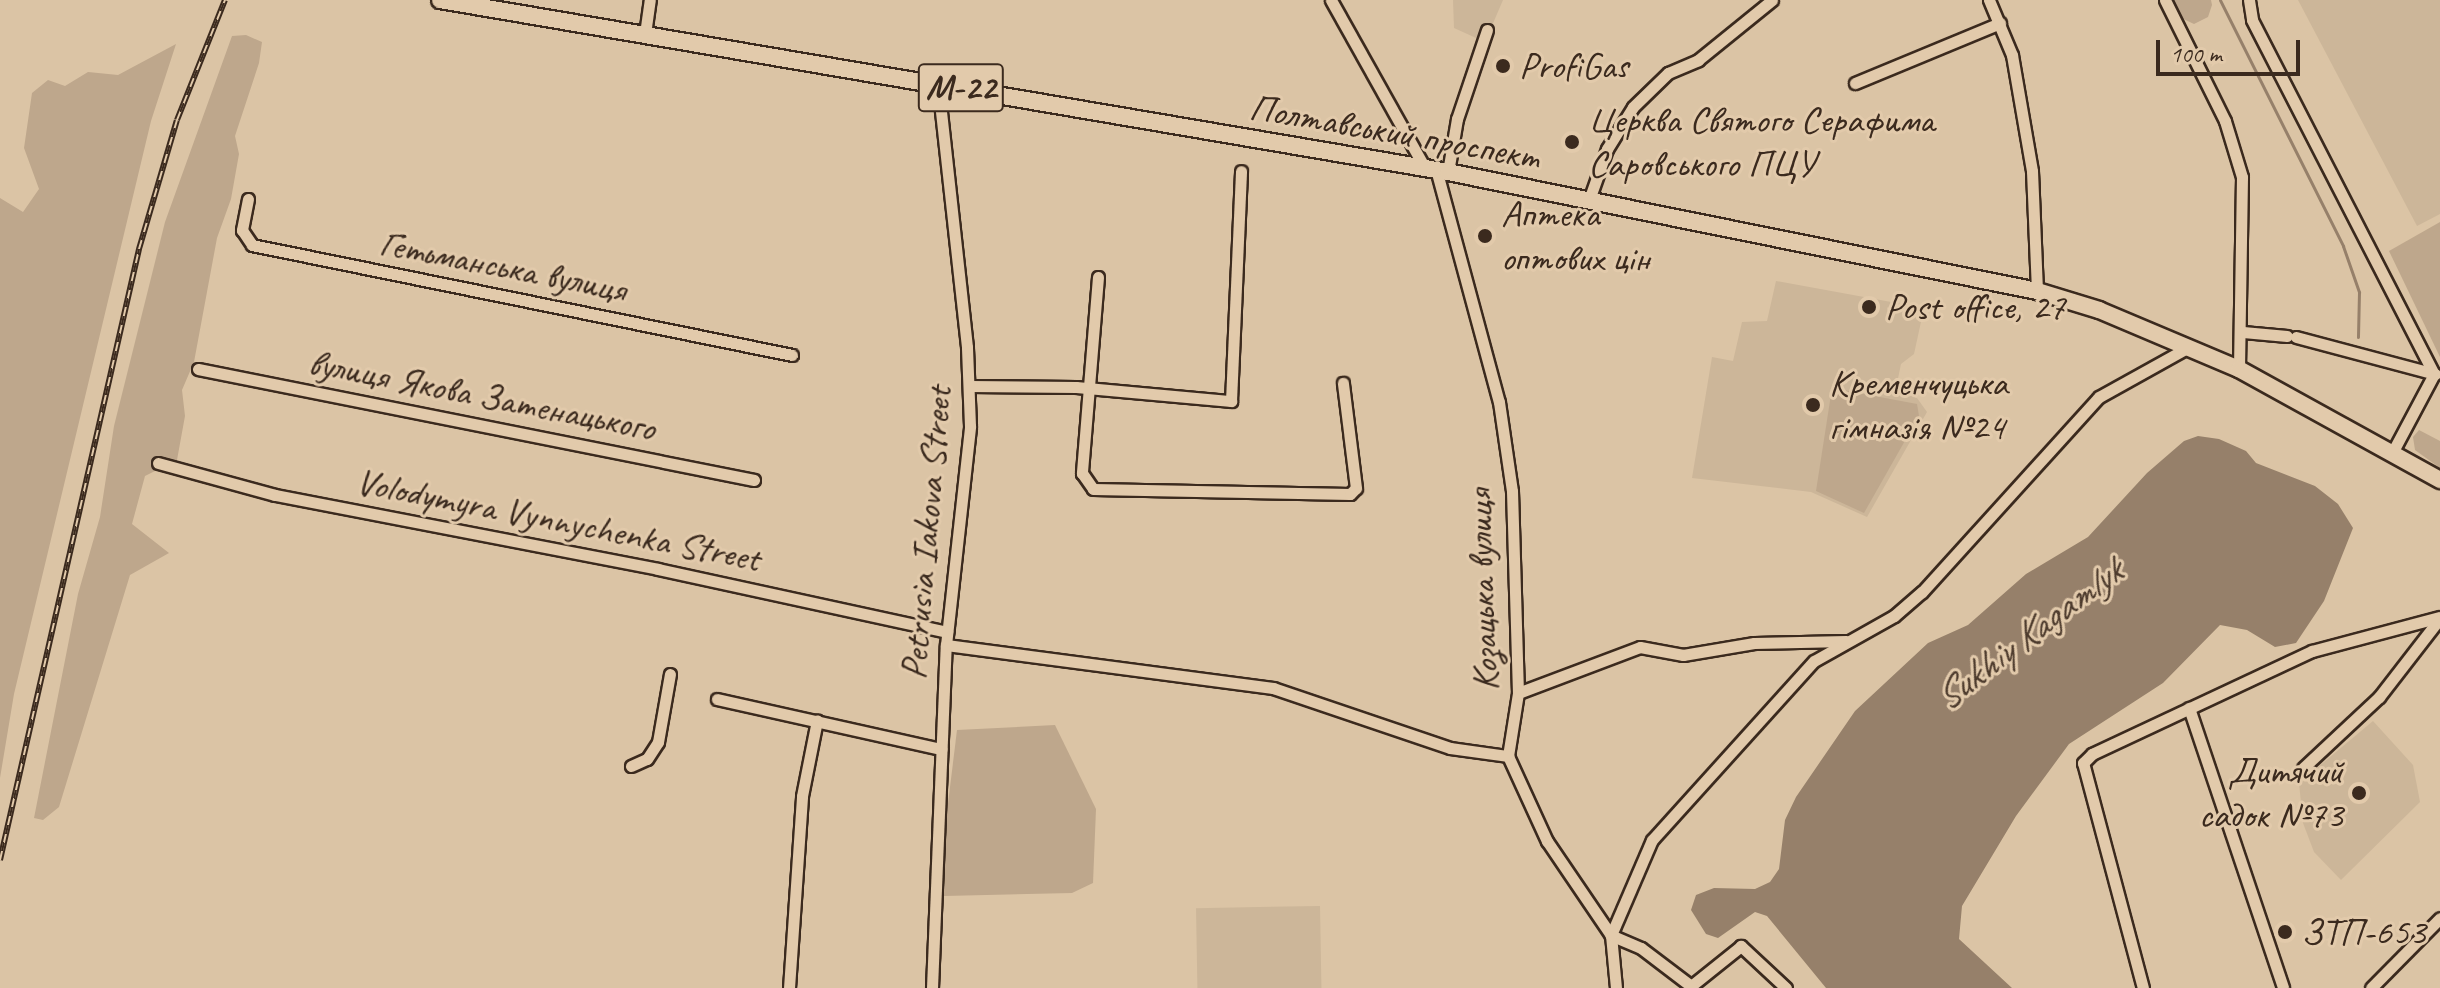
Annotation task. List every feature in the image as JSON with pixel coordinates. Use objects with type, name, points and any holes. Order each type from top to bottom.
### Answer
[{"type":"highway","name":"Полтавський проспект","points":[[440,0],[1436,170],[2037,291],[2189,347],[2239,369],[2440,480]]},
{"type":"street","points":[[645,34],[650,0]]},
{"type":"street","points":[[1331,0],[1436,170]]},
{"type":"street","points":[[1589,200],[1607,149],[1633,107],[1668,73],[1698,60],[1772,0]]},
{"type":"street","points":[[1989,0],[2012,55],[2032,171],[2037,291]]},
{"type":"street","points":[[2165,0],[2225,121],[2242,177],[2237,303],[2243,332],[2239,369]]},
{"type":"street","points":[[2249,0],[2252,20],[2437,374]]},
{"type":"street","points":[[1855,83],[2000,23]]},
{"type":"street","points":[[1436,170],[1487,30]]},
{"type":"street","name":"Petrusia Iakova Street","points":[[932,988],[946,645],[970,426],[970,386],[938,84]]},
{"type":"street","name":"Козацька вулиця","points":[[1436,170],[1504,432],[1512,491],[1518,693],[1508,756]]},
{"type":"street","points":[[970,386],[1092,389],[1231,401],[1241,171]]},
{"type":"street","name":"Гетьманська вулиця","points":[[248,199],[242,230],[252,245],[792,355]]},
{"type":"street","points":[[1098,277],[1092,389],[1082,473],[1093,489],[1339,495],[1356,488],[1343,383]]},
{"type":"street","points":[[2243,332],[2291,336],[2390,358],[2437,374]]},
{"type":"street","points":[[1616,988],[1611,935],[1639,862],[1671,815],[1814,661],[1894,616],[1922,592],[2099,397],[2189,347]]},
{"type":"street","name":"вулиця Якова Затенацького","points":[[198,369],[754,480]]},
{"type":"street","points":[[2392,453],[2437,374]]},
{"type":"street","name":"Volodymyra Vynnychenka Street","points":[[158,463],[275,495],[658,569],[947,632]]},
{"type":"street","points":[[2143,988],[2083,763],[2189,708],[2312,651],[2440,617]]},
{"type":"street","points":[[2303,768],[2379,697],[2440,617]]},
{"type":"street","points":[[1518,693],[1640,647],[1683,655],[1742,644],[1847,641]]},
{"type":"street","points":[[946,645],[1273,688],[1450,748],[1508,756],[1547,841],[1611,935],[1641,948],[1691,986],[1741,946],[1786,988]]},
{"type":"street","points":[[631,766],[647,759],[658,742],[670,674]]},
{"type":"street","points":[[717,699],[941,749]]},
{"type":"street","points":[[2189,708],[2283,988]]},
{"type":"street","points":[[789,988],[802,796],[817,720]]},
{"type":"street","points":[[2371,988],[2440,918]]},
{"type":"shaded area","points":[[1453,0],[1503,0],[1485,42],[1454,28]]},
{"type":"shaded area","points":[[2169,0],[2211,0],[2212,5],[2208,17],[2194,24],[2177,16]]},
{"type":"shaded area","points":[[2298,0],[2440,0],[2440,214],[2417,226]]},
{"type":"shaded area","points":[[246,35],[262,42],[259,63],[235,136],[239,154],[231,199],[217,238],[194,362],[182,390],[185,416],[177,460],[145,476],[132,524],[169,553],[130,575],[59,807],[43,820],[34,818],[78,594],[100,517],[114,426],[165,222],[232,36]]},
{"type":"shaded area","points":[[176,44],[151,121],[14,694],[0,778],[0,198],[23,212],[39,189],[24,148],[32,93],[48,80],[65,86],[88,72],[118,75]]},
{"type":"shaded area","points":[[2440,222],[2440,357],[2389,251]]},
{"type":"shaded area","name":"Кременчуцька гімназія №24","points":[[1776,281],[1924,308],[1914,354],[1901,364],[1896,388],[1917,398],[1927,412],[1867,517],[1811,492],[1692,478],[1712,357],[1733,361],[1742,322],[1767,321]]},
{"type":"shaded area","points":[[1832,388],[1917,404],[1919,416],[1864,513],[1816,491]]},
{"type":"shaded area","points":[[2419,430],[2440,441],[2440,468],[2415,450],[2413,437]]},
{"type":"shaded area","name":"Дитячий садок №73","points":[[2373,721],[2413,765],[2420,802],[2341,880],[2314,852],[2303,823],[2299,783]]},
{"type":"shaded area","points":[[1055,725],[1096,809],[1093,883],[1072,893],[944,896],[946,820],[957,730]]},
{"type":"shaded area","points":[[1320,906],[1321,988],[1197,988],[1196,908]]},
{"type":"water","points":[[2198,436],[2219,439],[2246,451],[2256,463],[2315,486],[2338,504],[2353,528],[2324,601],[2296,643],[2275,647],[2247,630],[2220,625],[2163,683],[2069,744],[2016,816],[1962,906],[1959,939],[2012,988],[1826,988],[1767,916],[1755,912],[1718,938],[1706,934],[1691,910],[1696,895],[1714,888],[1755,889],[1770,882],[1779,869],[1785,820],[1796,797],[1855,711],[1928,643],[1968,625],[2026,574],[2088,537],[2147,473],[2184,441]]},
{"type":"waterway","name":"Sukhiy Kagamlyk","points":[[2220,0],[2343,246],[2359,292],[2358,337]]},
{"type":"railway","points":[[0,860],[139,249],[177,120],[225,0]]},
{"type":"place","name":"ProfiGas","points":[[1503,66]]},
{"type":"place","name":"Церква Святого Серафима Саровського ПЦУ","points":[[1572,142]]},
{"type":"place","name":"Аптека оптових цін","points":[[1485,236]]},
{"type":"place","name":"Post office, 27","points":[[1869,307]]},
{"type":"place","name":"Кременчуцька гімназія №24","points":[[1813,405]]},
{"type":"place","name":"Дитячий садок №73","points":[[2359,793]]},
{"type":"place","name":"ЗТП-653","points":[[2285,932]]}]
